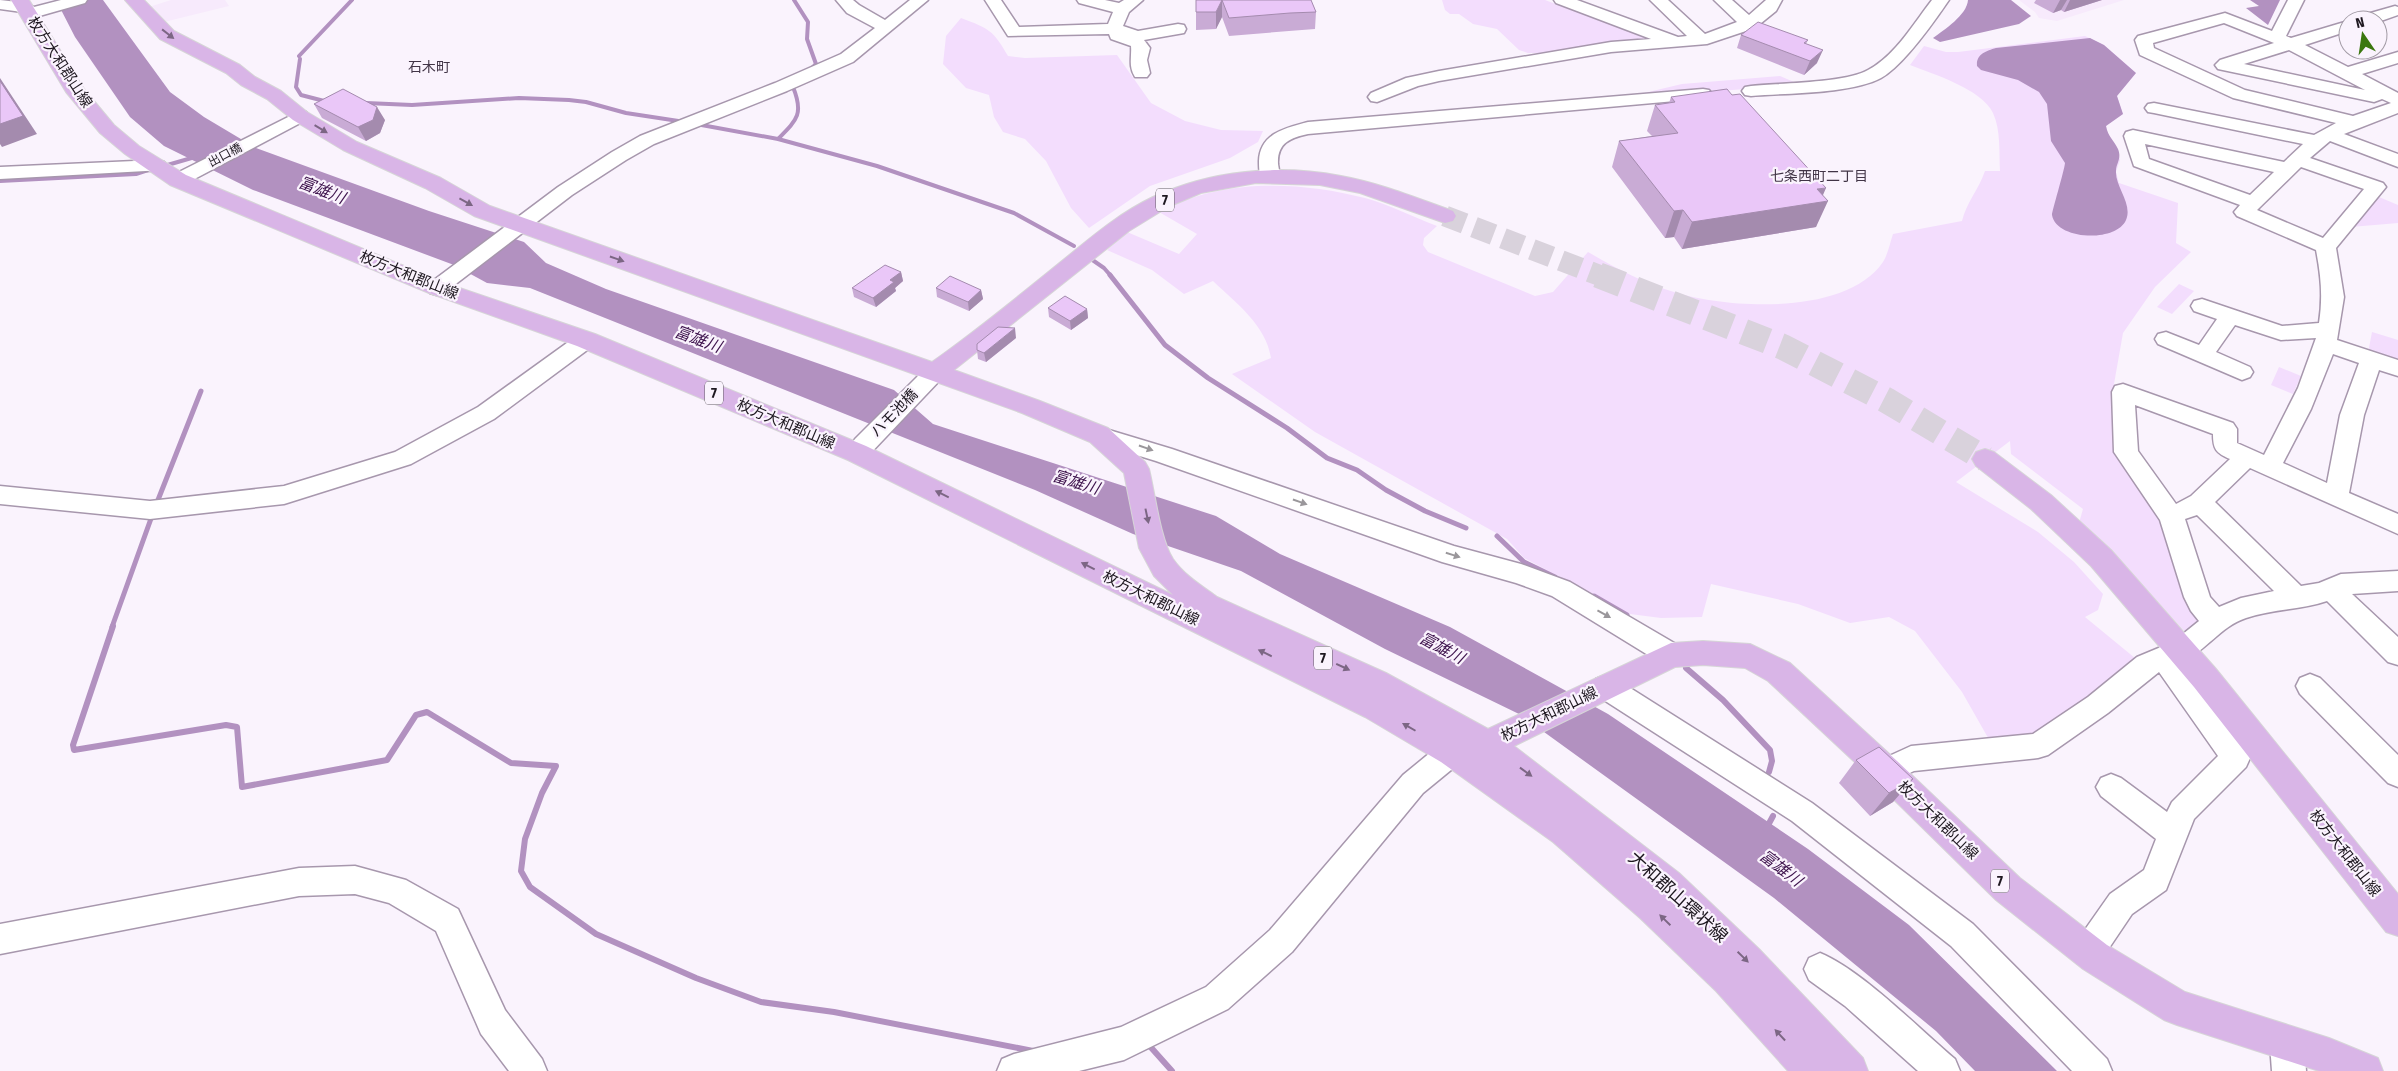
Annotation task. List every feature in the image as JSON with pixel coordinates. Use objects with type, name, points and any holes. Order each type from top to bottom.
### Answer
[{"type":"main road","name":"枚方大和郡山線","points":[[134,0],[167,35],[187,47],[233,69],[248,81],[274,95],[300,116],[350,146],[434,183],[516,229],[929,377],[1031,407],[1099,435],[1136,469],[1153,548],[1164,568],[1184,589],[1207,605],[1375,682],[1495,740]]},
{"type":"main road","name":"枚方大和郡山線","points":[[29,8],[76,92],[107,130],[132,150],[158,166],[860,449],[1376,708],[1452,752],[1495,740],[1671,655],[1704,653],[1750,656],[1779,672],[1886,771],[2008,889],[2088,952],[2177,1007],[2288,1057],[2329,1056],[2365,1071]]},
{"type":"main road","name":"7","points":[[929,377],[1106,236],[1146,210],[1174,196],[1206,186],[1270,176],[1305,177],[1342,182],[1381,192],[1445,216]]},
{"type":"main road","name":"枚方大和郡山線","points":[[1985,459],[2041,502],[2101,558],[2173,654],[2398,920]]},
{"type":"main road","name":"大和郡山環状線","points":[[1495,740],[1667,884],[1747,961],[1850,1071]]},
{"type":"main road","name":"大和郡山環状線","points":[[1452,752],[1565,831],[1652,907],[1728,979],[1813,1071]]},
{"type":"street","points":[[0,4],[29,8],[79,0]]},
{"type":"street","points":[[844,0],[853,9],[884,26]]},
{"type":"street","points":[[445,282],[516,229],[631,148],[847,58],[884,26],[920,0]]},
{"type":"street","points":[[993,0],[1014,32],[1114,29],[1137,36],[1178,29]]},
{"type":"street","points":[[1085,0],[1128,5],[1114,29],[1115,34],[1138,43],[1141,48],[1138,60],[1141,73]]},
{"type":"street","points":[[1562,0],[1589,4],[1676,42]]},
{"type":"street","points":[[1658,0],[1701,39]]},
{"type":"street","points":[[1722,0],[1749,24]]},
{"type":"street","points":[[1377,97],[1412,82],[1439,76],[1612,47],[1701,39],[1749,24],[1770,7],[1774,0]]},
{"type":"street","points":[[1751,91],[1833,84],[1860,80],[1873,75],[1864,69],[1862,64],[1888,63],[1941,0]]},
{"type":"street","points":[[2274,38],[2282,31],[2296,0]]},
{"type":"street","points":[[2373,0],[2396,12]]},
{"type":"street","points":[[2354,122],[2239,94],[2192,74],[2146,51],[2144,40],[2226,18],[2291,44],[2398,101]]},
{"type":"street","points":[[2192,74],[2338,29]]},
{"type":"street","points":[[2347,73],[2398,56]]},
{"type":"street","points":[[2224,65],[2398,101]]},
{"type":"street","points":[[2203,106],[2220,86]]},
{"type":"street","points":[[1270,176],[1267,158],[1268,148],[1276,140],[1288,133],[1338,124],[1721,93]]},
{"type":"street","points":[[2154,108],[2203,106],[2323,138],[2398,161]]},
{"type":"street","points":[[2326,248],[2244,212],[2293,164],[2323,138],[2354,122],[2398,107]]},
{"type":"street","name":"出口橋","points":[[184,176],[300,116]]},
{"type":"street","points":[[2253,203],[2141,162],[2133,136],[2293,164],[2376,187],[2326,248],[2333,304],[2326,337],[2298,415],[2269,467]]},
{"type":"street","points":[[0,173],[158,166]]},
{"type":"street","points":[[2202,306],[2280,333],[2326,337],[2372,359],[2398,368]]},
{"type":"street","points":[[2203,355],[2230,316]]},
{"type":"street","points":[[2166,339],[2242,372]]},
{"type":"street","points":[[0,495],[150,510],[284,495],[403,458],[486,413],[586,340]]},
{"type":"street","points":[[2336,498],[2352,415],[2372,359]]},
{"type":"street","name":"ハモ池橋","points":[[860,449],[929,377]]},
{"type":"street","points":[[2216,622],[2200,604],[2197,597],[2172,518],[2126,452],[2123,392],[2224,428],[2225,447],[2398,525]]},
{"type":"street","points":[[1099,435],[1164,455],[1451,555],[1521,574],[1560,589],[1671,655]]},
{"type":"street","points":[[2172,518],[2200,502],[2247,456]]},
{"type":"street","points":[[2200,502],[2296,597]]},
{"type":"street","points":[[1886,771],[1911,759],[2038,746],[2098,705],[2147,665],[2173,654],[2216,622],[2241,608],[2323,592],[2341,584],[2362,581],[2398,581]]},
{"type":"street","points":[[2331,589],[2398,654]]},
{"type":"street","points":[[2088,952],[2120,904],[2155,880],[2182,811],[2236,758],[2173,654]]},
{"type":"street","points":[[2310,686],[2394,764]]},
{"type":"street","points":[[1606,687],[1802,812],[1962,935],[2095,1071]]},
{"type":"street","points":[[1014,1071],[1124,1044],[1217,998],[1282,941],[1413,784],[1452,752]]},
{"type":"street","points":[[2111,787],[2173,834]]},
{"type":"street","points":[[0,939],[299,882],[355,880],[395,890],[447,920],[493,1022],[530,1071]]},
{"type":"street","points":[[1820,969],[1856,995],[1942,1071]]},
{"type":"shaded area","points":[[171,0],[225,0],[229,6],[164,22],[149,7]]},
{"type":"shaded area","points":[[1442,0],[1545,0],[1648,39],[1640,42],[1595,44],[1549,53],[1528,53],[1519,50],[1497,29],[1473,24],[1459,14],[1450,14],[1445,10]]},
{"type":"shaded area","points":[[2019,0],[2124,0],[2057,21],[2039,18],[2035,12]]},
{"type":"shaded area","points":[[961,18],[990,31],[1008,56],[1025,58],[1117,55],[1151,103],[1185,121],[1221,130],[1263,131],[1258,142],[1230,158],[1150,186],[1089,228],[1071,208],[1046,161],[1025,139],[1003,132],[994,117],[989,95],[966,88],[943,64],[946,36]]},
{"type":"shaded area","points":[[2085,36],[2104,45],[2136,73],[2117,96],[2123,114],[2106,126],[2108,137],[2117,149],[2120,160],[2116,172],[2119,183],[2178,203],[2176,243],[2191,252],[2155,287],[2123,333],[2114,384],[2116,409],[2115,449],[2120,463],[2158,515],[2183,598],[2204,623],[2184,631],[2124,565],[2079,523],[2083,509],[2011,454],[2010,441],[1956,482],[2038,532],[2074,562],[2103,594],[2098,610],[2085,617],[2141,663],[2046,738],[1991,743],[1962,692],[1915,631],[1889,617],[1850,623],[1798,604],[1711,584],[1702,617],[1661,618],[1630,614],[1524,558],[1507,539],[1315,432],[1232,374],[1271,358],[1268,346],[1257,325],[1213,281],[1184,294],[1152,270],[1107,250],[1127,232],[1179,254],[1197,234],[1159,212],[1183,201],[1208,193],[1234,188],[1287,186],[1340,192],[1365,198],[1437,226],[1424,238],[1423,245],[1428,252],[1535,296],[1553,292],[1588,252],[1641,280],[1697,298],[1754,304],[1785,304],[1815,300],[1842,292],[1866,279],[1883,262],[1893,234],[1962,221],[1966,208],[1985,171],[2000,171],[1998,134],[1993,113],[1979,97],[1956,83],[1910,65],[1924,46],[1946,52],[1958,52]]},
{"type":"shaded area","points":[[1780,76],[1801,85],[1623,98],[1682,84]]},
{"type":"shaded area","points":[[2379,197],[2398,205],[2398,223],[2351,227]]},
{"type":"shaded area","points":[[2179,284],[2194,291],[2172,314],[2157,307]]},
{"type":"shaded area","points":[[2372,332],[2398,340],[2398,363],[2368,353]]},
{"type":"shaded area","points":[[2279,367],[2301,376],[2293,394],[2271,385]]},
{"type":"water","name":"富雄川","points":[[56,0],[103,0],[170,92],[204,117],[256,148],[429,211],[524,242],[546,263],[606,289],[894,390],[933,424],[1216,516],[1280,554],[1450,627],[1608,714],[1808,849],[1909,925],[2057,1071],[1975,1071],[1936,1031],[1774,898],[1519,714],[1385,649],[1241,571],[1133,534],[1035,490],[530,288],[487,283],[454,265],[253,190],[164,146],[130,117],[75,37]]},
{"type":"water","points":[[1968,0],[2011,0],[2031,16],[2019,24],[1940,42],[1933,38],[1959,17],[1967,6]]},
{"type":"water","points":[[2250,0],[2280,0],[2268,25],[2246,8],[2259,6]]},
{"type":"water","points":[[2090,38],[2104,45],[2136,73],[2117,96],[2123,114],[2106,126],[2119,152],[2116,177],[2126,202],[2128,214],[2120,227],[2111,232],[2087,236],[2064,230],[2056,223],[2052,215],[2065,163],[2051,141],[2047,104],[2039,92],[2018,80],[1981,70],[1977,66],[1977,62],[1985,52],[1996,48]]},
{"type":"building","points":[[1196,0],[1222,0],[1216,12],[1196,12]]},
{"type":"building","points":[[1222,0],[1311,0],[1316,12],[1229,18]]},
{"type":"building","points":[[1758,22],[1808,40],[1804,43],[1823,50],[1810,61],[1741,35]]},
{"type":"building","points":[[0,81],[23,116],[0,124]]},
{"type":"building","points":[[343,89],[377,107],[373,120],[358,127],[314,104]]},
{"type":"building","points":[[1727,89],[1732,95],[1740,94],[1826,188],[1817,189],[1828,201],[1692,222],[1683,210],[1674,211],[1619,141],[1678,133],[1655,105],[1675,102],[1671,97]]},
{"type":"building","points":[[885,265],[901,272],[890,280],[894,282],[873,298],[852,288]]},
{"type":"building","points":[[950,276],[981,290],[968,302],[936,288]]},
{"type":"building","points":[[1065,296],[1087,309],[1070,321],[1048,308]]},
{"type":"building","points":[[998,327],[1015,328],[984,353],[977,350],[977,344]]},
{"type":"building","points":[[1879,747],[1913,779],[1889,793],[1856,760]]},
{"type":"waterway","points":[[299,56],[352,0]]},
{"type":"waterway","points":[[794,0],[808,22],[807,39],[816,64],[812,68]]},
{"type":"waterway","points":[[300,59],[296,87],[301,95],[328,102]]},
{"type":"waterway","points":[[778,139],[790,127],[797,116],[798,104],[793,87]]},
{"type":"waterway","points":[[366,103],[412,105],[519,98],[569,100],[586,102],[626,113],[685,122]]},
{"type":"waterway","points":[[696,124],[778,139]]},
{"type":"waterway","points":[[778,139],[877,166],[1014,213],[1074,246]]},
{"type":"waterway","points":[[164,166],[195,157]]},
{"type":"waterway","points":[[0,181],[136,174],[151,169]]},
{"type":"waterway","points":[[1091,259],[1104,268],[1111,276]]},
{"type":"waterway","points":[[1110,275],[1165,345],[1208,378],[1287,428],[1327,458],[1357,470],[1386,490],[1425,511],[1466,528]]},
{"type":"waterway","points":[[156,505],[201,391]]},
{"type":"waterway","points":[[112,627],[153,513]]},
{"type":"waterway","points":[[1497,536],[1524,562],[1555,577]]},
{"type":"waterway","points":[[1594,596],[1627,615]]},
{"type":"waterway","points":[[113,626],[73,745],[74,750],[226,725],[237,727],[242,787],[387,760],[416,715],[427,712],[511,763],[556,766],[542,793],[525,839],[521,871],[530,887],[596,934],[696,978],[761,1002],[834,1012],[1033,1051]]},
{"type":"waterway","points":[[1686,668],[1723,700],[1770,750],[1772,761],[1769,772]]},
{"type":"waterway","points":[[1766,829],[1773,816]]},
{"type":"waterway","points":[[1147,1043],[1172,1071]]},
{"type":"tunnel","points":[[1445,216],[1601,276]]},
{"type":"tunnel","points":[[1598,275],[1783,347],[1886,400],[1985,459]]},
{"type":"district","name":"石木町","points":[[429,67]]},
{"type":"district","name":"七条西町二丁目","points":[[1819,176]]}]
